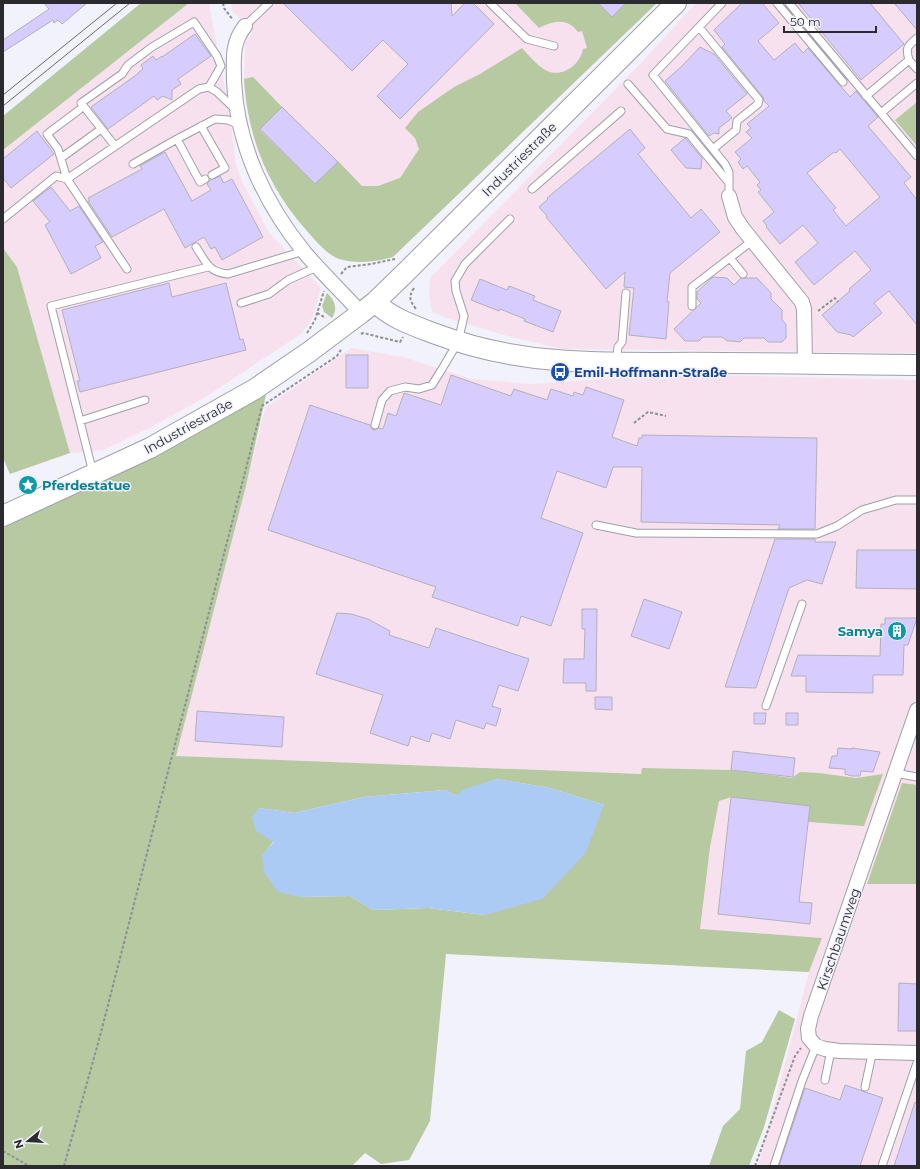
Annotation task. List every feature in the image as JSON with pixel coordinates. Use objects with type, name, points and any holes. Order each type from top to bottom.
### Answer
[{"type":"main road","name":"Industriestraße","points":[[3,516],[93,473],[150,448],[255,389],[309,352],[368,307],[676,3]]},
{"type":"main road","points":[[368,307],[382,308],[403,321],[458,342],[521,356],[556,360],[616,363],[917,366]]},
{"type":"street","points":[[244,28],[235,42],[233,58],[237,112],[249,158],[263,190],[304,252],[333,282],[368,307]]},
{"type":"street","points":[[729,189],[735,216],[743,229],[801,300],[804,313],[805,364]]},
{"type":"street","name":"Kirschbaumweg","points":[[812,1042],[808,1030],[811,1016],[917,710]]},
{"type":"street","points":[[812,1042],[831,1050],[917,1052]]},
{"type":"lane","points":[[244,28],[269,3]]},
{"type":"lane","points":[[490,3],[526,39],[554,46]]},
{"type":"lane","points":[[722,3],[653,75],[725,164],[729,172],[729,189]]},
{"type":"lane","points":[[777,3],[843,82]]},
{"type":"lane","points":[[789,3],[917,156]]},
{"type":"lane","points":[[115,146],[81,103],[122,74],[128,65],[152,47],[194,22],[217,56],[221,66],[209,87]]},
{"type":"lane","points":[[699,27],[759,100],[758,104],[738,121],[736,130],[713,149]]},
{"type":"lane","points":[[917,38],[908,46],[906,52],[909,60],[917,69]]},
{"type":"lane","points":[[866,96],[909,60]]},
{"type":"lane","points":[[881,113],[917,83]]},
{"type":"lane","points":[[628,84],[667,129],[690,134],[729,189]]},
{"type":"lane","points":[[3,219],[56,176],[68,179],[191,93],[199,89],[209,87],[217,92],[237,112]]},
{"type":"lane","points":[[79,110],[47,134],[58,149],[68,179],[127,269]]},
{"type":"lane","points":[[532,189],[621,111]]},
{"type":"lane","points":[[134,164],[215,119],[228,120],[241,126]]},
{"type":"lane","points":[[201,126],[225,168],[212,175]]},
{"type":"lane","points":[[61,158],[97,132]]},
{"type":"lane","points":[[177,139],[200,182],[204,179]]},
{"type":"lane","points":[[375,425],[382,400],[390,391],[405,387],[419,389],[432,385],[458,342],[464,316],[456,291],[455,281],[465,264],[510,219]]},
{"type":"lane","points":[[692,306],[692,287],[752,241]]},
{"type":"lane","points":[[196,247],[208,267],[215,272],[228,274],[304,252]]},
{"type":"lane","points":[[730,258],[743,274]]},
{"type":"lane","points":[[93,473],[51,306],[208,267]]},
{"type":"lane","points":[[241,303],[269,294],[288,280],[318,267]]},
{"type":"lane","points":[[616,363],[618,347],[622,342],[626,293]]},
{"type":"lane","points":[[80,421],[145,400]]},
{"type":"lane","points":[[596,525],[636,533],[817,534],[837,526],[862,510],[896,500],[917,500]]},
{"type":"lane","points":[[766,706],[802,604]]},
{"type":"lane","points":[[895,773],[917,778]]},
{"type":"lane","points":[[774,1166],[802,1081],[812,1042]]},
{"type":"lane","points":[[825,1080],[831,1050]]},
{"type":"lane","points":[[865,1087],[871,1052]]},
{"type":"lane","points":[[882,1166],[917,1064]]},
{"type":"path","points":[[223,3],[224,8],[244,28]]},
{"type":"path","points":[[307,333],[315,320],[324,292],[333,282]]},
{"type":"path","points":[[804,313],[817,312],[835,298],[838,302]]},
{"type":"path","points":[[64,1166],[100,1036],[262,406],[338,356],[341,349]]},
{"type":"path","points":[[634,423],[648,412],[666,416]]},
{"type":"path","points":[[755,1166],[795,1056],[812,1042]]},
{"type":"path","points":[[3,1151],[29,1166]]},
{"type":"shaded area","points":[[189,3],[209,3],[230,115],[236,165],[243,183],[269,233],[321,287],[318,299],[313,316],[301,334],[204,398],[157,424],[104,450],[70,453],[17,267],[3,248],[3,150]]},
{"type":"shaded area","points":[[231,3],[653,3],[350,261],[334,256],[314,239],[286,205],[266,170],[256,146],[245,98],[245,44],[253,33],[232,11]]},
{"type":"shaded area","points":[[696,3],[917,3],[917,353],[563,349],[511,337],[446,318],[432,312],[429,295],[430,278],[639,65]]},
{"type":"shaded area","points":[[351,348],[403,357],[472,379],[533,384],[672,374],[917,380],[917,1166],[758,1166],[809,972],[822,938],[637,925],[641,774],[176,756],[265,408]]},
{"type":"green space","points":[[141,3],[189,3],[3,150],[3,116]]},
{"type":"green space","points":[[515,3],[657,3],[393,257],[359,262],[346,261],[334,257],[318,243],[293,214],[271,179],[255,142],[246,101],[244,79],[253,77],[282,107],[260,130],[315,184],[338,161],[362,186],[378,186],[400,178],[419,149],[415,138],[405,128],[418,112],[454,87],[480,74],[522,48],[545,70],[558,73],[564,72],[574,65],[583,49],[587,48],[582,31],[578,32],[574,27],[565,22],[555,22],[539,28]]},
{"type":"green space","points":[[917,102],[917,146],[895,120]]},
{"type":"green space","points":[[3,248],[17,267],[70,453],[10,474],[3,458]]},
{"type":"green space","points":[[327,293],[335,305],[335,311],[332,318],[324,312],[322,306]]},
{"type":"green space","points":[[266,395],[246,486],[176,756],[641,774],[642,768],[731,770],[792,778],[800,772],[856,778],[883,774],[864,826],[808,822],[809,806],[731,797],[719,801],[710,847],[700,929],[822,938],[809,972],[446,954],[430,1121],[409,1160],[381,1164],[365,1153],[352,1166],[3,1166],[3,528],[147,460]],"holes":[[[496,779],[550,788],[604,805],[485,915],[428,908],[373,910],[350,896],[300,897],[262,856],[274,841],[259,808],[294,813],[364,797],[445,790],[457,796]]]},
{"type":"green space","points":[[902,783],[917,785],[917,884],[867,884]]},
{"type":"green space","points":[[779,1010],[795,1019],[764,1127],[749,1166],[709,1166],[723,1126],[740,1109],[746,1051],[762,1042]]},
{"type":"water","points":[[496,779],[550,788],[604,805],[585,854],[542,899],[485,915],[428,908],[373,910],[350,896],[300,897],[278,892],[264,872],[262,855],[274,842],[256,831],[252,817],[259,808],[294,813],[364,797],[445,790],[457,796],[462,790]]},
{"type":"building","points":[[44,3],[87,3],[62,24],[58,20],[54,23],[53,20],[3,52],[3,40],[49,9]]},
{"type":"building","points":[[283,3],[451,3],[452,16],[465,3],[473,3],[494,24],[400,119],[377,96],[408,64],[383,40],[352,71]]},
{"type":"building","points":[[598,3],[626,3],[612,17]]},
{"type":"building","points":[[742,3],[762,3],[779,23],[758,41],[774,60],[795,43],[803,53],[808,48],[850,97],[856,91],[878,117],[868,126],[911,177],[904,183],[917,200],[917,325],[889,291],[874,303],[882,313],[853,337],[851,335],[837,332],[822,315],[850,291],[849,289],[871,270],[855,251],[814,285],[795,262],[818,243],[803,225],[780,244],[766,227],[767,226],[763,221],[774,212],[758,192],[761,190],[757,185],[760,182],[747,166],[743,169],[738,162],[741,159],[735,152],[752,138],[746,132],[751,128],[747,124],[769,106],[722,47],[725,44],[714,30]],"holes":[[[840,149],[880,197],[846,226],[833,210],[836,208],[807,173]]]},
{"type":"building","points":[[798,3],[870,3],[904,44],[861,80]]},
{"type":"building","points":[[894,3],[917,3],[917,30]]},
{"type":"building","points":[[195,34],[211,56],[178,79],[181,84],[172,90],[172,100],[163,96],[157,100],[154,96],[108,129],[91,107],[139,73],[143,69],[141,65],[153,56],[156,60],[162,57]]},
{"type":"building","points":[[700,47],[714,54],[747,94],[726,111],[732,118],[719,128],[719,134],[714,133],[709,136],[665,81]]},
{"type":"building","points":[[282,107],[338,162],[315,184],[260,129]]},
{"type":"building","points":[[630,129],[645,148],[638,154],[691,218],[701,209],[720,232],[670,273],[667,301],[669,302],[666,339],[629,335],[634,288],[624,287],[625,272],[606,289],[539,207],[548,199],[547,198]]},
{"type":"building","points":[[37,131],[54,154],[11,188],[3,178],[3,159]]},
{"type":"building","points":[[685,138],[702,158],[701,169],[686,168],[671,150]]},
{"type":"building","points":[[165,152],[192,201],[211,190],[207,184],[210,180],[220,176],[224,183],[232,179],[263,237],[222,260],[215,247],[211,249],[204,237],[185,248],[164,209],[112,237],[88,201],[90,201],[88,198],[142,169],[140,166]]},
{"type":"building","points":[[51,187],[70,211],[79,206],[103,242],[95,246],[101,258],[71,274],[45,225],[50,222],[33,201]]},
{"type":"building","points":[[713,277],[727,278],[734,285],[741,278],[757,278],[771,293],[771,299],[782,310],[782,320],[786,324],[786,338],[782,342],[768,342],[764,338],[744,338],[740,342],[727,341],[722,337],[703,337],[699,341],[685,341],[674,329],[701,303],[697,299],[697,292]]},
{"type":"building","points":[[480,279],[507,290],[509,286],[535,296],[533,300],[561,311],[553,332],[524,321],[525,319],[500,309],[499,311],[471,300]]},
{"type":"building","points":[[169,283],[172,297],[226,283],[240,340],[243,339],[246,350],[80,392],[77,381],[80,381],[62,310]]},
{"type":"building","points":[[346,355],[368,355],[368,388],[346,388]]},
{"type":"building","points":[[451,375],[511,396],[514,389],[547,400],[551,389],[573,396],[574,392],[583,395],[586,387],[624,400],[612,437],[637,446],[639,438],[642,438],[642,435],[817,438],[815,529],[778,529],[780,525],[641,522],[642,467],[613,467],[606,488],[557,471],[541,518],[583,533],[551,626],[521,616],[518,626],[432,597],[436,587],[268,530],[310,405],[370,425],[373,430],[379,428],[383,429],[388,413],[396,416],[404,393],[441,405]]},
{"type":"building","points":[[775,539],[815,539],[815,542],[836,542],[822,584],[807,580],[789,588],[756,688],[725,687]]},
{"type":"building","points":[[857,550],[917,550],[917,589],[856,588]]},
{"type":"building","points":[[644,599],[682,612],[669,649],[631,636]]},
{"type":"building","points":[[582,609],[597,609],[596,691],[586,691],[586,683],[563,683],[564,659],[584,659],[585,629],[582,629]]},
{"type":"building","points":[[337,613],[351,614],[368,619],[390,631],[389,635],[429,648],[436,628],[529,659],[518,691],[499,685],[492,706],[501,709],[496,726],[486,723],[484,729],[456,720],[450,739],[432,733],[429,742],[411,736],[408,746],[370,733],[383,695],[316,674]]},
{"type":"building","points":[[885,618],[917,618],[908,645],[904,645],[903,675],[873,675],[873,693],[806,692],[806,676],[791,676],[798,655],[880,656],[881,624],[885,624]]},
{"type":"building","points":[[595,697],[612,697],[612,710],[595,709]]},
{"type":"building","points":[[197,711],[284,717],[282,747],[195,741]]},
{"type":"building","points":[[754,713],[766,713],[765,724],[754,724]]},
{"type":"building","points":[[786,713],[798,713],[798,725],[786,725]]},
{"type":"building","points":[[838,748],[852,748],[880,752],[873,772],[861,771],[860,776],[852,776],[845,774],[845,769],[829,768],[832,756],[837,756]]},
{"type":"building","points":[[733,751],[795,758],[793,777],[731,770]]},
{"type":"building","points":[[731,797],[810,806],[799,902],[812,903],[810,924],[718,914]]},
{"type":"building","points":[[899,983],[917,984],[917,1031],[898,1031]]},
{"type":"building","points":[[845,1085],[883,1098],[860,1166],[779,1166],[805,1088],[840,1100]]},
{"type":"building","points":[[915,1102],[917,1103],[917,1166],[894,1166]]},
{"type":"tram line","points":[[3,95],[117,3]]},
{"type":"tram line","points":[[3,106],[130,3]]},
{"type":"place","name":"Emil-Hoffmann-Straße","points":[[560,372]]},
{"type":"place","name":"Pferdestatue","points":[[28,485]]},
{"type":"place","name":"Samya","points":[[897,631]]}]
